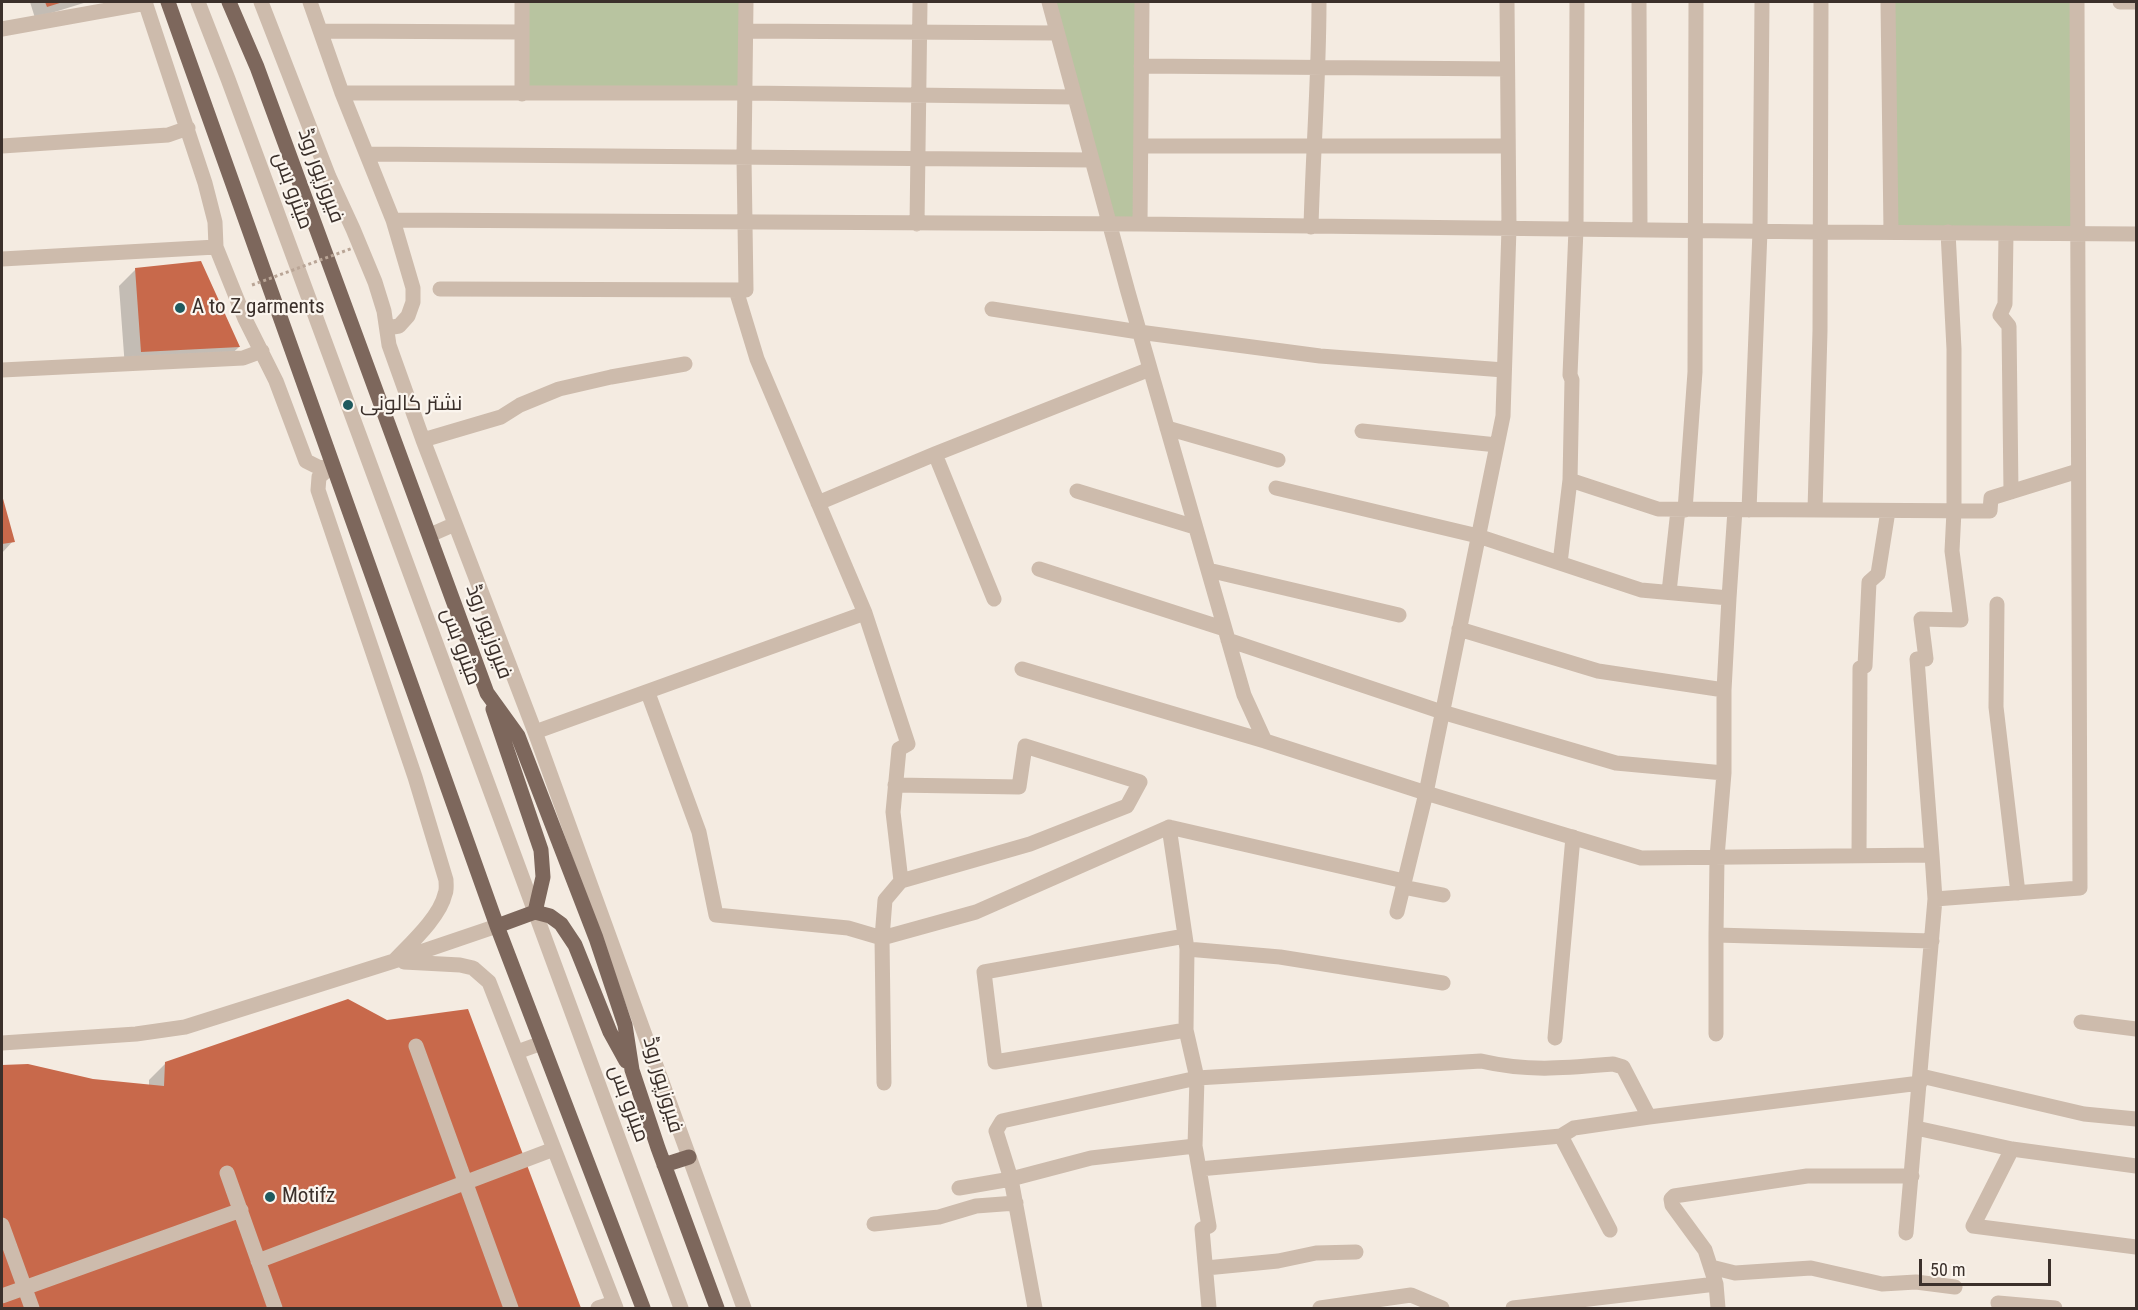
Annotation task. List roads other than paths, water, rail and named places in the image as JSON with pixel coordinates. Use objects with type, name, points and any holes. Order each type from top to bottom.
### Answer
[{"type":"main road","points":[[168,2],[496,926],[643,1308]]},
{"type":"main road","name":"فیروزپور روڈ","points":[[229,2],[257,67],[487,693],[518,736],[596,938],[624,1025],[632,1070],[664,1165],[717,1308]]},
{"type":"main road","points":[[487,693],[541,850],[543,877],[535,912]]},
{"type":"main road","points":[[496,926],[535,912],[550,916],[561,924],[568,932],[610,1032],[632,1070]]},
{"type":"main road","points":[[664,1165],[689,1157]]},
{"type":"street","points":[[2,29],[145,2],[212,207],[216,247],[245,319],[276,381],[306,461],[320,468],[332,466]]},
{"type":"street","name":"میٹرو بس","points":[[198,2],[237,101],[681,1308]]},
{"type":"street","points":[[261,2],[329,177],[364,254],[384,311],[389,345],[423,440],[535,732],[744,1308]]},
{"type":"street","points":[[310,2],[342,93],[393,220],[413,288],[413,302],[408,316],[399,326],[387,328]]},
{"type":"street","points":[[522,2],[522,94]]},
{"type":"street","points":[[440,289],[746,290],[744,158],[746,2]]},
{"type":"street","points":[[917,224],[920,2]]},
{"type":"street","points":[[1048,2],[1139,332],[1226,634],[1244,695],[1265,741]]},
{"type":"street","points":[[1140,224],[1142,2]]},
{"type":"street","points":[[1311,226],[1313,146],[1319,68],[1319,2]]},
{"type":"street","points":[[1397,912],[1426,793],[1503,416],[1509,228],[1507,2]]},
{"type":"street","points":[[1560,563],[1570,480],[1572,380],[1570,375],[1576,229],[1577,2]]},
{"type":"street","points":[[1640,2],[1640,229]]},
{"type":"street","points":[[1669,592],[1682,510],[1695,372],[1696,2]]},
{"type":"street","points":[[1716,1034],[1717,857],[1724,773],[1724,690],[1729,598],[1742,510],[1760,231],[1762,2]]},
{"type":"street","points":[[1815,510],[1820,331],[1821,2]]},
{"type":"street","points":[[1888,2],[1891,232]]},
{"type":"street","points":[[1935,899],[2080,888],[2077,2]]},
{"type":"street","points":[[2120,2],[2136,2]]},
{"type":"street","points":[[321,31],[522,32]]},
{"type":"street","points":[[746,31],[1057,33]]},
{"type":"street","points":[[1142,66],[1507,69]]},
{"type":"street","points":[[342,93],[746,93],[1075,97]]},
{"type":"street","points":[[2,146],[168,135],[188,128]]},
{"type":"street","points":[[1141,146],[1508,146]]},
{"type":"street","points":[[367,154],[1092,160]]},
{"type":"street","points":[[393,220],[744,224],[1140,224],[2136,234]]},
{"type":"street","points":[[1906,1233],[1935,899],[1917,659],[1926,659],[1921,619],[1961,620],[1952,551],[1954,349],[1948,232]]},
{"type":"street","points":[[2006,233],[2005,304],[2000,315],[2009,326],[2011,492]]},
{"type":"street","points":[[2,259],[216,247]]},
{"type":"street","points":[[736,290],[757,359],[865,613],[908,744],[898,749],[893,812],[902,880]]},
{"type":"street","points":[[992,309],[1139,332],[1320,356],[1504,370]]},
{"type":"street","points":[[2,370],[243,358],[262,351]]},
{"type":"street","points":[[423,440],[501,417],[520,405],[560,389],[685,364]]},
{"type":"street","points":[[818,503],[934,454],[1150,369]]},
{"type":"street","points":[[1167,428],[1278,460]]},
{"type":"street","points":[[1362,431],[1497,445]]},
{"type":"street","points":[[934,454],[994,599]]},
{"type":"street","points":[[332,466],[319,477],[318,490],[415,777],[446,879],[446,893],[437,911],[394,962]]},
{"type":"street","points":[[1570,480],[1658,509],[1990,511],[1991,498],[2078,471]]},
{"type":"street","points":[[1276,488],[1478,536],[1641,590],[1729,598]]},
{"type":"street","points":[[1077,491],[1195,527]]},
{"type":"street","points":[[1859,855],[1860,668],[1864,666],[1869,582],[1878,574],[1888,511]]},
{"type":"street","points":[[430,535],[455,524]]},
{"type":"street","points":[[1039,569],[1442,712],[1616,763],[1724,773]]},
{"type":"street","points":[[1208,570],[1399,615]]},
{"type":"street","points":[[1997,604],[1996,707],[2018,893]]},
{"type":"street","points":[[535,732],[865,613]]},
{"type":"street","points":[[1459,629],[1598,670],[1724,690]]},
{"type":"street","points":[[1022,669],[1265,741],[1426,793],[1641,858],[1932,855]]},
{"type":"street","points":[[648,693],[699,832],[716,915],[848,928],[882,938],[976,912],[1169,827],[1443,895]]},
{"type":"street","points":[[884,1083],[882,938],[885,900],[902,880],[1030,844],[1127,806],[1140,782],[1025,746],[1019,787],[895,785]]},
{"type":"street","points":[[1169,827],[1186,943],[1186,1030],[1197,1078],[1195,1146],[1209,1226],[1202,1229],[1209,1308]]},
{"type":"street","points":[[1556,1038],[1573,837]]},
{"type":"street","points":[[2,1042],[136,1034],[185,1027],[394,962],[496,926]]},
{"type":"street","points":[[1716,935],[1932,940]]},
{"type":"street","points":[[1186,1030],[995,1062],[984,972],[1186,943],[1443,983]]},
{"type":"street","points":[[394,962],[445,963],[473,968],[489,982],[615,1306],[598,1308]]},
{"type":"street","points":[[2081,1022],[2136,1029]]},
{"type":"street","points":[[517,1052],[542,1043]]},
{"type":"street","points":[[416,1046],[511,1308]]},
{"type":"street","points":[[1035,1308],[1011,1179],[996,1131],[1002,1120],[1197,1078],[1481,1061],[1505,1067],[1543,1070],[1613,1064],[1623,1067],[1649,1117]]},
{"type":"street","points":[[1199,1169],[1561,1136],[1574,1128],[1921,1080],[2084,1114],[2136,1119]]},
{"type":"street","points":[[1916,1128],[2012,1149],[2136,1166]]},
{"type":"street","points":[[1561,1136],[1610,1230]]},
{"type":"street","points":[[959,1188],[1011,1179],[1091,1158],[1195,1146]]},
{"type":"street","points":[[258,1261],[554,1149]]},
{"type":"street","points":[[2012,1149],[1973,1226],[2136,1247]]},
{"type":"street","points":[[227,1173],[274,1308]]},
{"type":"street","points":[[1718,1308],[1716,1284],[1705,1250],[1672,1204],[1671,1199],[1674,1196],[1807,1176],[1912,1176]]},
{"type":"street","points":[[874,1224],[939,1217],[976,1206],[1016,1203]]},
{"type":"street","points":[[2,1296],[241,1210]]},
{"type":"street","points":[[2,1225],[32,1308]]},
{"type":"street","points":[[1206,1268],[1278,1261],[1316,1254],[1356,1252]]},
{"type":"street","points":[[1711,1267],[1735,1273],[1811,1268],[1882,1284],[1916,1282],[1955,1287]]},
{"type":"street","points":[[1513,1308],[1542,1307],[1716,1284]]},
{"type":"street","points":[[1320,1308],[1345,1307],[1411,1295],[1442,1308]]},
{"type":"street","points":[[1998,1303],[2055,1308]]},
{"type":"place","name":"A to Z garments","points":[[180,308]]},
{"type":"place","name":"نشتر کالونی","points":[[348,405]]},
{"type":"place","name":"Motifz","points":[[270,1197]]}]
